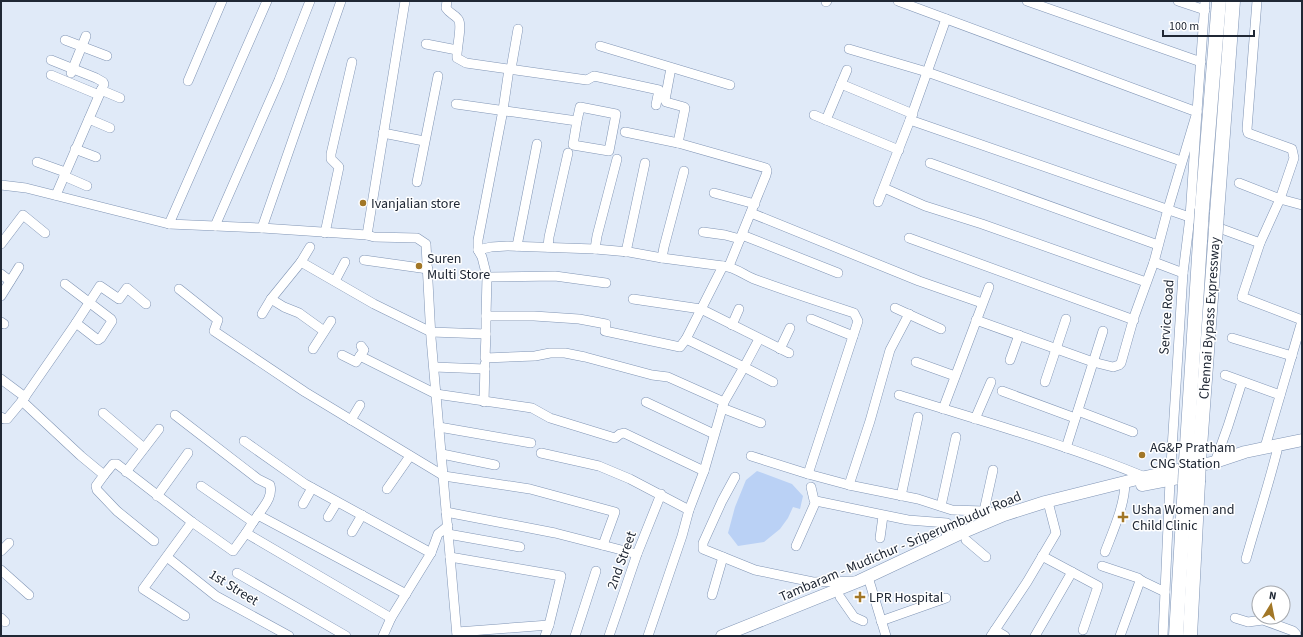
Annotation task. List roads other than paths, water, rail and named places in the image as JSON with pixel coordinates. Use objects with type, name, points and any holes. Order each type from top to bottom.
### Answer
[{"type":"highway","name":"Chennai Bypass Expressway","points":[[1193,461],[1200,241],[1219,1]]},
{"type":"highway","name":"Chennai Bypass Expressway","points":[[1176,636],[1215,243],[1233,1]]},
{"type":"highway","name":"Chennai Bypass Expressway","points":[[1190,636],[1191,483]]},
{"type":"main road","name":"Tambaram - Mudichur - Sriperumbudur Road","points":[[1170,476],[1265,447],[1302,440]]},
{"type":"main road","name":"Tambaram - Mudichur - Sriperumbudur Road","points":[[744,636],[840,597],[865,581],[946,542],[959,534],[1004,515],[1048,504],[1115,493],[1125,486],[1145,481],[1217,470],[1277,451],[1302,447]]},
{"type":"main road","name":"Tambaram - Mudichur - Sriperumbudur Road","points":[[722,636],[865,581],[966,540],[1048,504]]},
{"type":"street","points":[[188,81],[222,1]]},
{"type":"street","points":[[169,224],[267,1]]},
{"type":"street","points":[[215,226],[276,87],[310,1]]},
{"type":"street","points":[[262,228],[341,1]]},
{"type":"street","points":[[367,236],[404,1]]},
{"type":"street","points":[[447,1],[446,8],[449,13],[458,18],[460,23],[457,58],[466,63],[587,80],[594,76],[659,90],[656,105]]},
{"type":"street","points":[[898,1],[1197,112],[1154,262],[1119,365],[1113,367],[1093,362],[976,320]]},
{"type":"street","points":[[1028,1],[1200,62]]},
{"type":"street","points":[[1178,1],[1205,6]]},
{"type":"street","points":[[1257,1],[1247,129],[1248,133],[1292,149],[1298,159],[1260,243],[1242,297],[1302,320],[1299,342],[1292,356],[1265,447]]},
{"type":"street","name":"Service Road","points":[[1163,636],[1170,476],[1183,273],[1190,217],[1205,6]]},
{"type":"street","points":[[878,202],[912,117],[946,19]]},
{"type":"street","points":[[484,402],[487,277],[482,257],[478,250],[478,235],[518,29]]},
{"type":"street","points":[[70,83],[69,76],[86,36]]},
{"type":"street","points":[[65,40],[107,56]]},
{"type":"street","points":[[426,44],[457,50]]},
{"type":"street","points":[[600,46],[730,86]]},
{"type":"street","points":[[849,49],[927,72],[1182,161]]},
{"type":"street","points":[[51,60],[101,80],[104,84],[56,195]]},
{"type":"street","points":[[325,233],[339,167],[331,160],[331,154],[352,62]]},
{"type":"street","points":[[671,68],[665,100],[666,102],[685,108],[678,143]]},
{"type":"street","points":[[826,120],[847,70]]},
{"type":"street","points":[[51,75],[70,83],[120,98]]},
{"type":"street","points":[[417,182],[438,76]]},
{"type":"street","points":[[841,84],[912,117],[1260,243]]},
{"type":"street","points":[[456,104],[577,121]]},
{"type":"street","points":[[580,107],[616,114],[609,151],[573,145],[577,121],[580,107]]},
{"type":"street","points":[[814,115],[899,150]]},
{"type":"street","points":[[88,119],[110,128]]},
{"type":"street","points":[[486,316],[534,316],[579,319],[606,324],[605,331],[680,347],[744,238],[751,213],[767,171],[766,168],[678,143],[625,132]]},
{"type":"street","points":[[383,133],[424,141]]},
{"type":"street","points":[[518,242],[537,144]]},
{"type":"street","points":[[75,149],[96,157]]},
{"type":"street","points":[[548,247],[568,153]]},
{"type":"street","points":[[595,249],[617,159]]},
{"type":"street","points":[[37,162],[87,186]]},
{"type":"street","points":[[626,252],[645,163]]},
{"type":"street","points":[[930,163],[1158,245]]},
{"type":"street","points":[[662,258],[684,171]]},
{"type":"street","points":[[1239,184],[1280,199],[1302,205]]},
{"type":"street","points":[[1,185],[26,188],[169,224],[262,228],[374,237],[418,238],[426,244],[431,332],[457,634],[549,625]]},
{"type":"street","points":[[884,188],[925,206],[982,224],[1146,282]]},
{"type":"street","points":[[714,192],[755,204]]},
{"type":"street","points":[[751,213],[919,281],[982,303]]},
{"type":"street","points":[[1,244],[23,215],[45,233]]},
{"type":"street","points":[[704,232],[744,238],[838,273]]},
{"type":"street","points":[[909,238],[1134,320]]},
{"type":"street","points":[[478,250],[518,242],[548,247],[595,249],[662,258],[728,264],[749,277],[797,295],[854,313],[858,321],[808,474]]},
{"type":"street","points":[[262,314],[301,262],[310,246]]},
{"type":"street","points":[[364,260],[428,269]]},
{"type":"street","points":[[301,262],[374,304],[431,332],[486,334]]},
{"type":"street","points":[[335,281],[345,262]]},
{"type":"street","points":[[1154,262],[1183,273]]},
{"type":"street","points":[[1,296],[19,267]]},
{"type":"street","points":[[1,274],[10,281]]},
{"type":"street","points":[[487,277],[555,276],[606,283]]},
{"type":"street","points":[[65,284],[111,319],[112,322],[98,340],[76,322]]},
{"type":"street","points":[[1,417],[7,419],[24,399],[100,286],[119,299],[127,288],[146,304]]},
{"type":"street","points":[[943,409],[989,287]]},
{"type":"street","points":[[179,289],[218,320],[214,331],[305,392],[444,476],[530,489],[615,512],[603,545]]},
{"type":"street","points":[[272,299],[284,307],[299,313],[324,331]]},
{"type":"street","points":[[633,299],[701,309],[784,352],[790,328]]},
{"type":"street","points":[[895,308],[941,329]]},
{"type":"street","points":[[732,325],[739,309]]},
{"type":"street","points":[[849,485],[870,421],[890,350],[909,314]]},
{"type":"street","points":[[811,319],[853,336]]},
{"type":"street","points":[[1044,382],[1066,320]]},
{"type":"street","points":[[313,349],[331,321]]},
{"type":"street","points":[[1066,448],[1103,331]]},
{"type":"street","points":[[1010,360],[1019,335]]},
{"type":"street","points":[[1232,338],[1292,356]]},
{"type":"street","points":[[686,339],[773,382]]},
{"type":"street","points":[[648,636],[682,536],[689,510],[704,471],[723,405],[759,339]]},
{"type":"street","points":[[342,355],[354,362],[357,361],[364,350],[361,346]]},
{"type":"street","points":[[485,358],[536,356],[550,353],[565,353],[585,357],[652,375],[668,377],[761,423]]},
{"type":"street","points":[[360,356],[436,394],[532,408],[550,418],[615,438],[624,433],[704,471]]},
{"type":"street","points":[[916,362],[955,376]]},
{"type":"street","points":[[434,367],[485,369]]},
{"type":"street","points":[[1225,375],[1280,395]]},
{"type":"street","points":[[1,379],[24,399],[81,456],[104,475]]},
{"type":"street","points":[[975,419],[991,382]]},
{"type":"street","points":[[1215,462],[1242,382]]},
{"type":"street","points":[[1002,391],[1133,432]]},
{"type":"street","points":[[899,395],[1066,448],[1145,481]]},
{"type":"street","points":[[646,402],[714,434]]},
{"type":"street","points":[[351,420],[360,406]]},
{"type":"street","points":[[102,413],[144,448]]},
{"type":"street","points":[[154,541],[117,511],[97,490],[96,486],[113,464],[115,463],[157,496],[233,551],[256,519],[270,496],[270,485],[258,479],[175,415]]},
{"type":"street","points":[[901,496],[918,417]]},
{"type":"street","points":[[439,427],[531,443]]},
{"type":"street","points":[[126,472],[159,429]]},
{"type":"street","points":[[942,506],[956,437]]},
{"type":"street","points":[[244,441],[312,488],[431,553]]},
{"type":"street","points":[[1246,560],[1277,451]]},
{"type":"street","points":[[157,496],[188,453]]},
{"type":"street","points":[[541,453],[599,466],[661,494],[689,510]]},
{"type":"street","points":[[442,454],[495,465]]},
{"type":"street","points":[[387,489],[410,456]]},
{"type":"street","points":[[751,456],[808,474],[942,506],[952,510],[984,511],[1004,515]]},
{"type":"street","points":[[984,511],[993,470]]},
{"type":"street","points":[[735,477],[722,501],[703,545],[703,549],[755,570],[813,582],[865,581],[886,636]]},
{"type":"street","points":[[201,486],[256,519],[406,594]]},
{"type":"street","points":[[1105,552],[1115,524],[1125,486]]},
{"type":"street","points":[[811,487],[814,500],[816,501],[884,516],[908,520],[946,523],[946,542]]},
{"type":"street","points":[[303,504],[312,488]]},
{"type":"street","name":"2nd Street","points":[[609,636],[637,554],[661,494]]},
{"type":"street","points":[[796,546],[816,501]]},
{"type":"street","points":[[328,517],[337,502]]},
{"type":"street","points":[[1005,636],[993,633],[1056,533],[1048,504]]},
{"type":"street","points":[[446,512],[555,533],[637,554]]},
{"type":"street","points":[[352,532],[362,516]]},
{"type":"street","points":[[880,538],[884,516]]},
{"type":"street","points":[[186,616],[143,589],[192,522]]},
{"type":"street","points":[[383,636],[391,618],[431,553],[438,534],[448,530],[520,547]]},
{"type":"street","points":[[246,532],[391,618]]},
{"type":"street","points":[[966,540],[986,557]]},
{"type":"street","points":[[1,550],[9,543]]},
{"type":"street","points":[[1042,556],[1098,586],[1083,630]]},
{"type":"street","name":"1st Street","points":[[167,557],[216,596],[290,636]]},
{"type":"street","points":[[450,557],[561,576],[545,636]]},
{"type":"street","points":[[712,595],[723,557]]},
{"type":"street","points":[[1102,566],[1138,578],[1165,592]]},
{"type":"street","points":[[1,570],[29,595]]},
{"type":"street","points":[[575,636],[596,571]]},
{"type":"street","points":[[1035,636],[1072,572]]},
{"type":"street","points":[[237,573],[346,636]]},
{"type":"street","points":[[1120,636],[1140,581],[1142,581]]},
{"type":"street","points":[[840,597],[854,617],[863,621]]},
{"type":"street","points":[[881,621],[946,598]]},
{"type":"street","points":[[1235,618],[1248,622],[1263,620],[1293,631],[1296,636]]},
{"type":"water","points":[[757,471],[792,484],[803,496],[800,509],[793,507],[788,518],[780,529],[764,542],[738,546],[728,533],[735,507],[746,480]]},
{"type":"place","name":"Ivanjalian store","points":[[363,203]]},
{"type":"place","name":"Suren Multi Store","points":[[419,266]]},
{"type":"place","name":"AG&P Pratham CNG Station","points":[[1142,455]]},
{"type":"place","name":"Usha Women and Child Clinic","points":[[1123,517]]},
{"type":"place","name":"LPR Hospital","points":[[860,597]]}]
